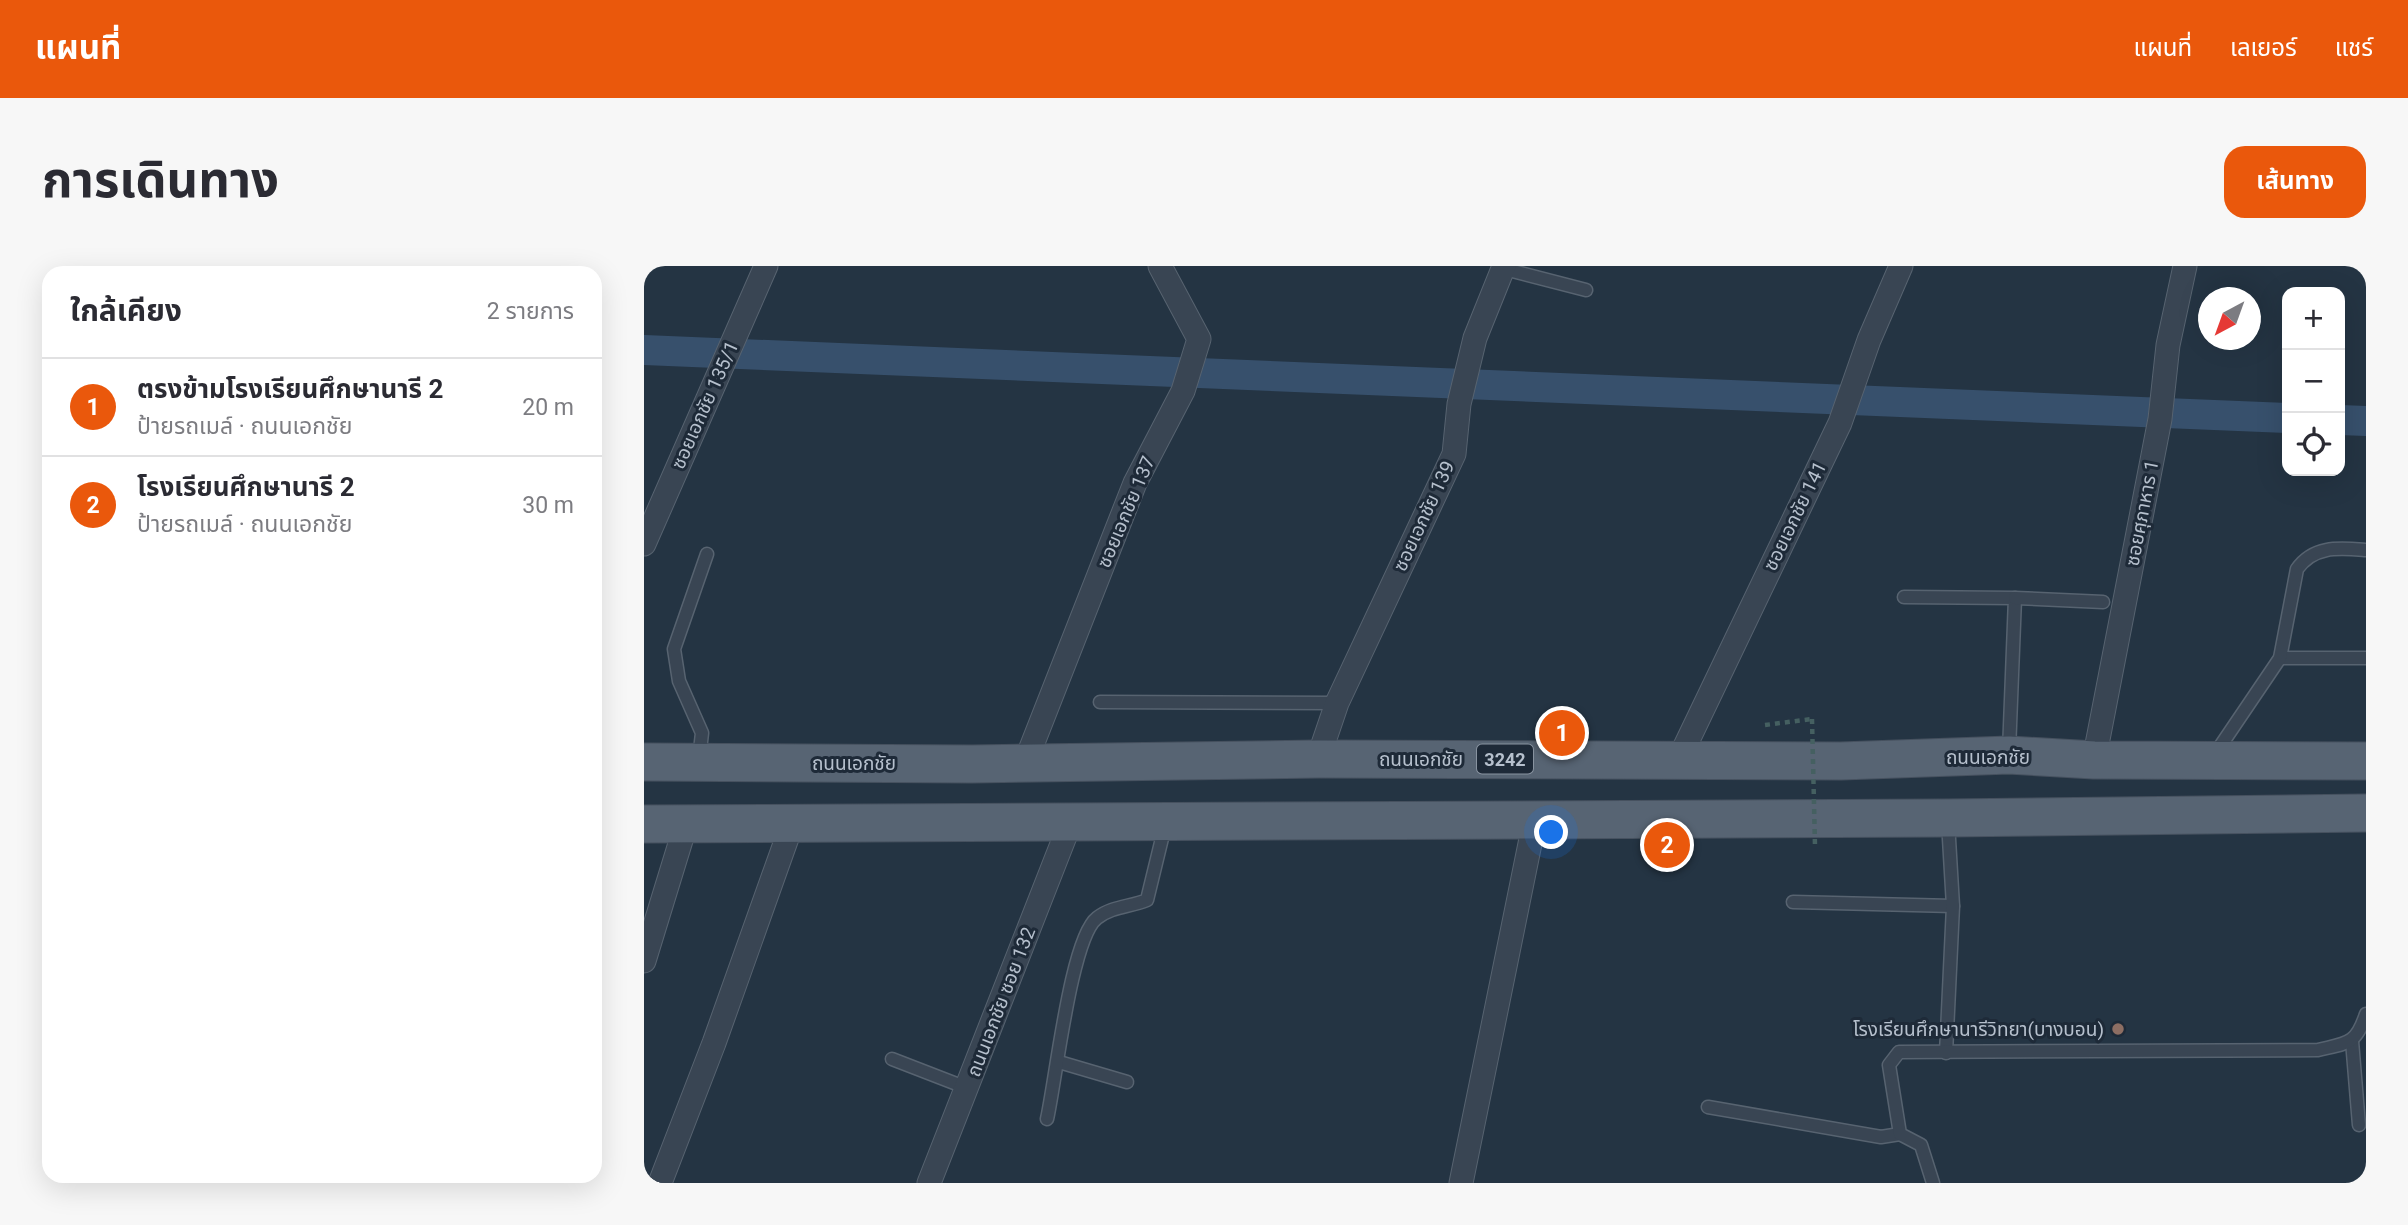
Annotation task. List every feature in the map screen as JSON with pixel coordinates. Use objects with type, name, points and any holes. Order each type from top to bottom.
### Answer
[{"type":"main road","name":"ถนนเอกชัย","points":[[644,762],[1025,763],[1318,759],[1841,761],[2009,755],[2094,760],[2366,761]]},
{"type":"main road","points":[[644,824],[1948,818],[2366,813]]},
{"type":"street","name":"ซอยเอกชัย 135/1","points":[[644,544],[766,266]]},
{"type":"street","name":"ซอยเอกชัย 137","points":[[1025,763],[1135,484],[1182,391],[1199,339],[1160,266]]},
{"type":"street","name":"ซอยเอกชัย 141","points":[[1678,761],[1840,423],[1869,340],[1901,266]]},
{"type":"street","name":"ซอยศุภาหาร 1","points":[[2094,760],[2160,419],[2168,345],[2185,266]]},
{"type":"street","name":"ซอยเอกชัย 139","points":[[1318,759],[1337,703],[1454,454],[1460,404],[1475,338],[1500,267]]},
{"type":"street","points":[[1461,1183],[1535,818]]},
{"type":"street","name":"ถนนเอกชัย ซอย 132","points":[[929,1183],[1071,821]]},
{"type":"street","points":[[644,961],[685,824]]},
{"type":"street","points":[[660,1183],[714,1043],[792,824]]},
{"type":"lane","points":[[1500,267],[1586,290]]},
{"type":"lane","points":[[2210,761],[2280,658],[2297,569],[2313,552],[2336,548],[2366,550]]},
{"type":"lane","points":[[699,762],[702,733],[679,681],[674,649],[707,554]]},
{"type":"lane","points":[[1904,597],[2015,598],[2103,603]]},
{"type":"lane","points":[[2009,755],[2015,598]]},
{"type":"lane","points":[[2280,658],[2366,658]]},
{"type":"lane","points":[[1100,702],[1337,703]]},
{"type":"lane","points":[[1945,1053],[1953,906],[1948,818]]},
{"type":"lane","points":[[1047,1119],[1076,957],[1089,926],[1104,914],[1147,900],[1166,822]]},
{"type":"lane","points":[[1793,902],[1953,906]]},
{"type":"lane","points":[[1900,1134],[1889,1061],[1899,1052],[2318,1050],[2352,1041],[2360,1034],[2366,1014]]},
{"type":"lane","points":[[2352,1041],[2359,1125]]},
{"type":"lane","points":[[892,1059],[967,1088]]},
{"type":"lane","points":[[1059,1062],[1127,1082]]},
{"type":"lane","points":[[1708,1107],[1881,1137],[1900,1134],[1922,1145],[1933,1183]]},
{"type":"path","points":[[1765,725],[1812,719],[1815,846]]},
{"type":"waterway","points":[[644,350],[2282,418]]},
{"type":"waterway","points":[[2345,420],[2366,421]]},
{"type":"place","name":"ตรงข้ามโรงเรียนศึกษานารี 2","points":[[1562,733]]},
{"type":"place","name":"โรงเรียนศึกษานารี 2","points":[[1667,845]]},
{"type":"place","name":"โรงเรียนศึกษานารีวิทยา(บางบอน)","points":[[2118,1029]]}]
